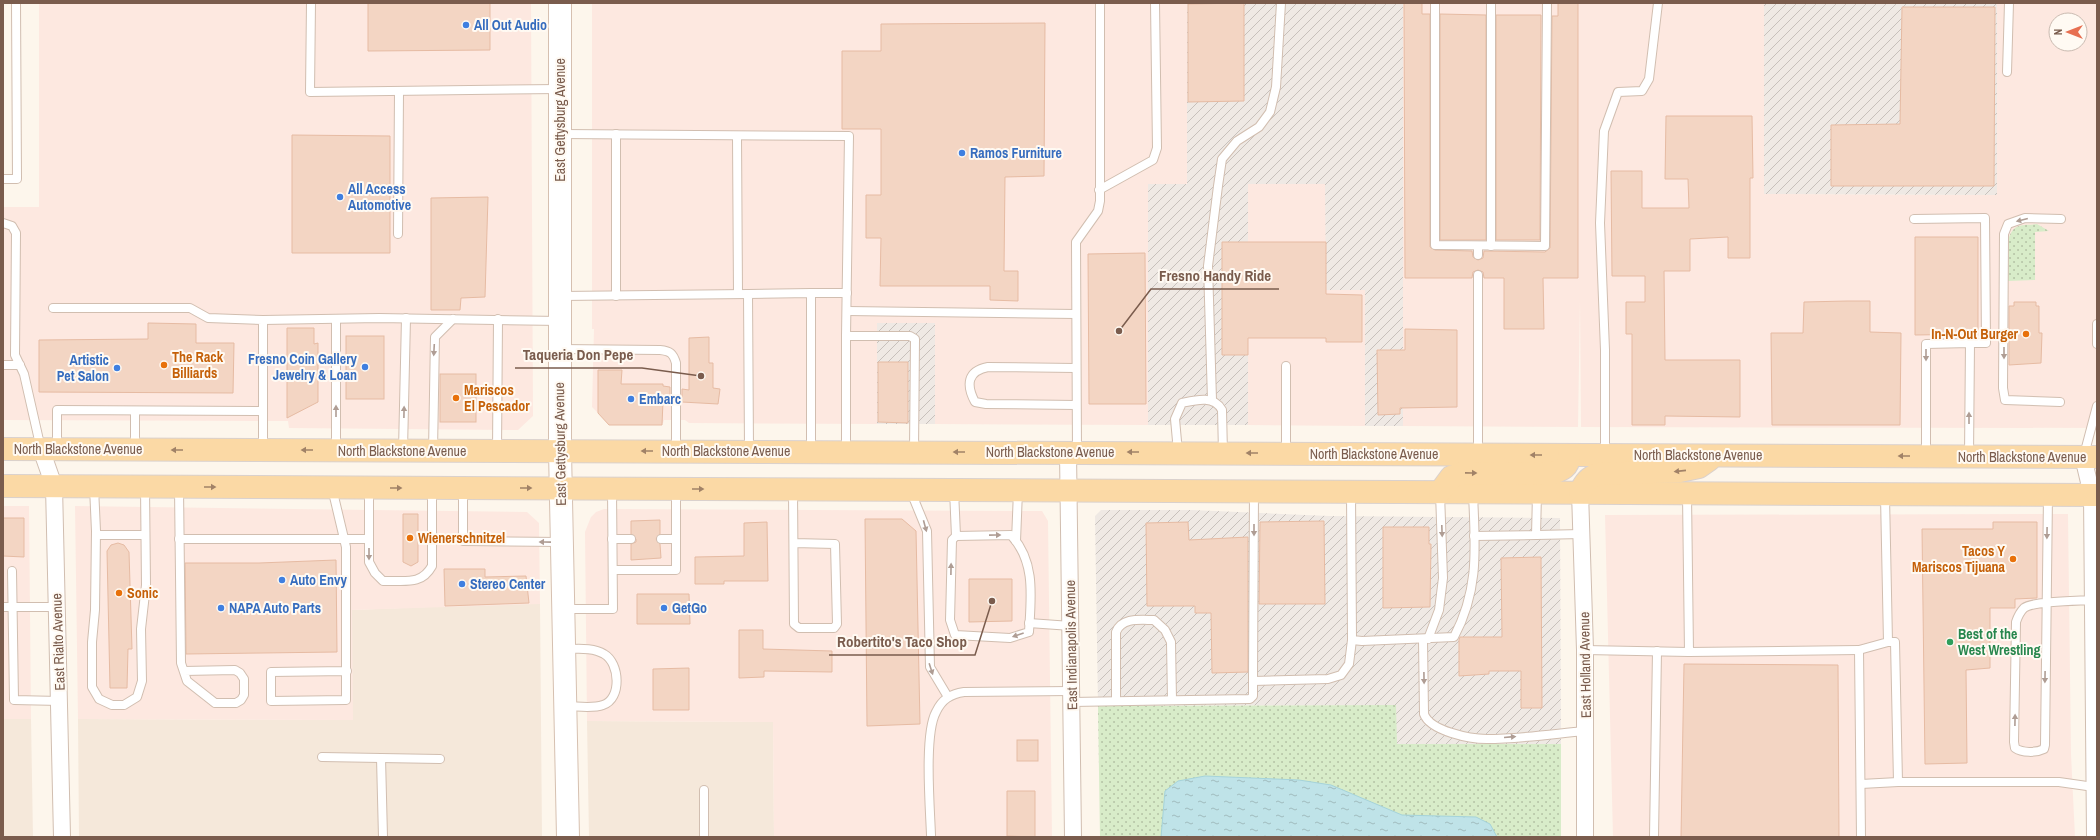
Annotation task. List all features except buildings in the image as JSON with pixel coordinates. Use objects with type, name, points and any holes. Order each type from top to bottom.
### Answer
[{"type":"main road","name":"North Blackstone Avenue","points":[[3,449],[1178,452],[2090,457]]},
{"type":"main road","points":[[1440,492],[1451,477],[1463,473],[1550,474],[1563,470],[1569,462],[1569,455]]},
{"type":"main road","points":[[1580,492],[1585,482],[1590,477],[1598,474],[1680,471],[1699,468],[1715,455]]},
{"type":"main road","points":[[3,486],[2094,494]]},
{"type":"street","name":"East Gettysburg Avenue","points":[[560,3],[560,451],[568,837]]},
{"type":"street","name":"East Rialto Avenue","points":[[49,449],[54,486],[62,837]]},
{"type":"street","name":"East Indianapolis Avenue","points":[[1072,452],[1069,490],[1073,837]]},
{"type":"street","points":[[2090,457],[2094,494],[2093,600],[2095,837]]},
{"type":"street","name":"East Holland Avenue","points":[[1580,492],[1585,650],[1585,837]]},
{"type":"lane","points":[[3,179],[17,179],[16,3]]},
{"type":"lane","points":[[311,3],[310,92],[560,89]]},
{"type":"lane","points":[[1072,452],[1076,405],[1076,242],[1098,212],[1100,3]]},
{"type":"lane","points":[[1099,190],[1153,160],[1157,148],[1155,3]]},
{"type":"lane","points":[[1212,400],[1208,266],[1222,159],[1237,141],[1259,126],[1270,112],[1276,87],[1281,3]]},
{"type":"lane","points":[[1435,3],[1435,245],[1478,246],[1545,246],[1547,3]]},
{"type":"lane","points":[[1491,3],[1491,246]]},
{"type":"lane","points":[[1605,455],[1606,350],[1600,223],[1604,131],[1618,92],[1642,91],[1649,79],[1658,3]]},
{"type":"lane","points":[[2007,72],[2009,3]]},
{"type":"lane","points":[[398,234],[399,92]]},
{"type":"lane","points":[[560,134],[849,136],[846,452]]},
{"type":"lane","points":[[616,134],[616,296]]},
{"type":"lane","points":[[736,136],[738,294]]},
{"type":"lane","points":[[1914,219],[1985,218],[1986,343],[1926,344],[1926,457]]},
{"type":"lane","points":[[2060,402],[2005,400],[2004,234],[2008,224],[2025,218],[2061,219]]},
{"type":"lane","points":[[3,223],[12,226],[16,233],[15,355],[24,374],[49,449]]},
{"type":"lane","points":[[1478,246],[1478,255]]},
{"type":"lane","points":[[1478,275],[1478,454]]},
{"type":"lane","points":[[811,293],[811,451]]},
{"type":"lane","points":[[560,296],[847,293]]},
{"type":"lane","points":[[748,294],[749,451]]},
{"type":"lane","points":[[53,308],[190,308],[208,318],[263,320],[406,318],[560,320]]},
{"type":"lane","points":[[847,311],[1076,314]]},
{"type":"lane","points":[[403,451],[406,318]]},
{"type":"lane","points":[[336,319],[336,450]]},
{"type":"lane","points":[[433,451],[435,337],[453,319]]},
{"type":"lane","points":[[497,451],[498,319]]},
{"type":"lane","points":[[263,320],[263,450]]},
{"type":"lane","points":[[2097,324],[2097,344]]},
{"type":"lane","points":[[846,336],[910,336],[914,339],[914,452]]},
{"type":"lane","points":[[1969,457],[1970,344]]},
{"type":"lane","points":[[560,349],[668,350],[674,355],[676,362],[676,451]]},
{"type":"lane","points":[[3,365],[20,365]]},
{"type":"lane","points":[[1286,366],[1286,453]]},
{"type":"lane","points":[[1075,368],[988,367],[978,369],[970,378],[970,392],[975,402],[986,404],[1076,405]]},
{"type":"lane","points":[[1178,452],[1175,419],[1182,403],[1195,400],[1212,400],[1218,403],[1222,410],[1223,453]]},
{"type":"lane","points":[[2090,457],[2097,406]]},
{"type":"lane","points":[[49,449],[57,410],[263,411]]},
{"type":"lane","points":[[135,411],[135,449]]},
{"type":"lane","points":[[94,486],[96,535],[92,687],[99,699],[112,705],[124,705],[137,697],[142,682],[141,629],[146,585],[145,487]]},
{"type":"lane","points":[[179,487],[181,663],[187,681],[215,703],[236,703],[241,700],[244,695],[244,678],[235,670],[184,671]]},
{"type":"lane","points":[[332,488],[346,547],[347,671],[346,700],[271,701],[271,672],[347,671]]},
{"type":"lane","points":[[369,488],[369,562],[375,573],[383,581],[418,580],[427,576],[432,566],[432,488]]},
{"type":"lane","points":[[463,488],[463,541],[562,542]]},
{"type":"lane","points":[[563,609],[613,609],[612,488]]},
{"type":"lane","points":[[612,570],[676,570],[676,489]]},
{"type":"lane","points":[[793,489],[795,626],[799,628],[834,628],[836,624],[835,544],[794,543]]},
{"type":"lane","points":[[910,490],[927,531],[930,667],[948,697]]},
{"type":"lane","points":[[954,490],[956,536],[952,540],[950,620],[955,635],[1010,638],[1029,632],[1032,584],[1021,546],[1011,535],[956,536]]},
{"type":"lane","points":[[1016,541],[1018,490]]},
{"type":"lane","points":[[931,835],[931,728],[935,713],[943,700],[953,693],[964,692],[1072,697],[1116,701],[1250,699],[1253,696],[1254,491]]},
{"type":"lane","points":[[1254,681],[1328,679],[1341,675],[1349,664],[1352,640],[1351,491]]},
{"type":"lane","points":[[1440,492],[1443,578],[1439,610],[1426,639],[1424,714],[1426,721],[1461,735],[1486,739],[1585,731]]},
{"type":"lane","points":[[1352,640],[1454,637],[1470,599],[1475,569],[1473,492]]},
{"type":"lane","points":[[1536,535],[1537,492]]},
{"type":"lane","points":[[1687,493],[1689,652]]},
{"type":"lane","points":[[1885,494],[1888,642]]},
{"type":"lane","points":[[2048,494],[2046,603],[2045,745],[2044,749],[2037,752],[2018,750],[2015,748],[2014,742],[2016,622],[2018,616],[2025,607],[2046,603],[2093,600]]},
{"type":"lane","points":[[1474,536],[1582,534]]},
{"type":"lane","points":[[96,535],[145,535]]},
{"type":"lane","points":[[180,539],[369,539]]},
{"type":"lane","points":[[612,539],[631,539]]},
{"type":"lane","points":[[661,539],[676,539]]},
{"type":"lane","points":[[12,571],[14,700],[60,701]]},
{"type":"lane","points":[[3,607],[57,607]]},
{"type":"lane","points":[[1116,701],[1116,632],[1121,624],[1128,621],[1141,620],[1154,620],[1164,630],[1171,642],[1172,700]]},
{"type":"lane","points":[[1029,623],[1071,626]]},
{"type":"lane","points":[[1585,650],[1689,652],[1859,650],[1888,642],[1895,642],[1898,782]]},
{"type":"lane","points":[[564,649],[593,650],[604,653],[610,658],[616,675],[614,695],[610,701],[596,706],[565,706]]},
{"type":"lane","points":[[1859,650],[1861,837]]},
{"type":"lane","points":[[1654,837],[1657,651]]},
{"type":"lane","points":[[322,757],[440,759]]},
{"type":"lane","points":[[381,758],[382,837]]},
{"type":"lane","points":[[1861,784],[1898,782],[2059,782],[2094,787]]},
{"type":"lane","points":[[704,790],[704,837]]},
{"type":"shaded area","points":[[39,3],[531,3],[533,416],[518,430],[289,428],[288,421],[3,420],[3,207],[39,207]]},
{"type":"shaded area","points":[[592,3],[1187,3],[1187,184],[1148,184],[1148,425],[935,424],[935,323],[877,323],[877,424],[689,423],[685,420],[664,420],[663,423],[608,423],[592,407],[594,329],[592,329]]},
{"type":"shaded area","points":[[1187,3],[1403,3],[1403,426],[1365,426],[1365,290],[1326,290],[1325,184],[1248,184],[1248,425],[1148,425],[1148,184],[1187,184]]},
{"type":"shaded area","points":[[1403,3],[1764,3],[1764,194],[1997,195],[1997,3],[2097,3],[2097,428],[1581,427],[1580,301],[1578,427],[1403,426]]},
{"type":"shaded area","points":[[1764,3],[1997,3],[1997,195],[1764,194]]},
{"type":"shaded area","points":[[1248,184],[1326,184],[1326,290],[1365,290],[1365,426],[1248,425]]},
{"type":"shaded area","points":[[877,323],[935,323],[935,424],[877,424]]},
{"type":"shaded area","points":[[3,506],[29,506],[31,719],[3,719]]},
{"type":"shaded area","points":[[75,506],[527,512],[539,523],[540,604],[352,610],[353,720],[78,719]]},
{"type":"shaded area","points":[[604,509],[1042,511],[1048,521],[1052,837],[774,837],[773,722],[587,721],[585,532],[591,517],[596,512]]},
{"type":"shaded area","points":[[1101,510],[1192,510],[1329,516],[1560,518],[1561,744],[1396,744],[1396,705],[1098,706],[1095,516]]},
{"type":"shaded area","points":[[2068,514],[2071,754],[2075,837],[1613,837],[1605,515]]},
{"type":"shaded area","points":[[529,603],[540,604],[542,837],[79,837],[78,719],[352,720],[352,610]]},
{"type":"shaded area","points":[[3,719],[31,719],[33,837],[3,837]]},
{"type":"shaded area","points":[[587,721],[773,722],[774,837],[589,837]]},
{"type":"green space","points":[[2037,224],[2049,231],[2035,232],[2035,280],[2008,281],[2007,250],[2010,235],[2014,229],[2019,226]]},
{"type":"green space","points":[[1396,705],[1397,744],[1561,744],[1561,837],[1100,837],[1098,706]]},
{"type":"water","points":[[1205,776],[1299,780],[1331,785],[1402,815],[1476,817],[1490,824],[1497,837],[1161,837],[1165,791],[1178,781]]},
{"type":"place","name":"All Out Audio","points":[[466,25]]},
{"type":"place","name":"Ramos Furniture","points":[[962,153]]},
{"type":"place","name":"All Access Automotive","points":[[340,197]]},
{"type":"place","name":"Fresno Handy Ride","points":[[1119,331]]},
{"type":"place","name":"In-N-Out Burger","points":[[2026,334]]},
{"type":"place","name":"The Rack Billiards","points":[[164,365]]},
{"type":"place","name":"Fresno Coin Gallery Jewelry & Loan","points":[[365,367]]},
{"type":"place","name":"Artistic Pet Salon","points":[[117,368]]},
{"type":"place","name":"Taqueria Don Pepe","points":[[701,376]]},
{"type":"place","name":"Mariscos El Pescador","points":[[456,398]]},
{"type":"place","name":"Embarc","points":[[631,399]]},
{"type":"place","name":"Wienerschnitzel","points":[[410,538]]},
{"type":"place","name":"Tacos Y Mariscos Tijuana","points":[[2013,559]]},
{"type":"place","name":"Auto Envy","points":[[282,580]]},
{"type":"place","name":"Stereo Center","points":[[462,584]]},
{"type":"place","name":"Sonic","points":[[119,593]]},
{"type":"place","name":"Robertito's Taco Shop","points":[[992,601]]},
{"type":"place","name":"NAPA Auto Parts","points":[[221,608]]},
{"type":"place","name":"GetGo","points":[[664,608]]},
{"type":"place","name":"Best of the West Wrestling","points":[[1950,642]]}]
